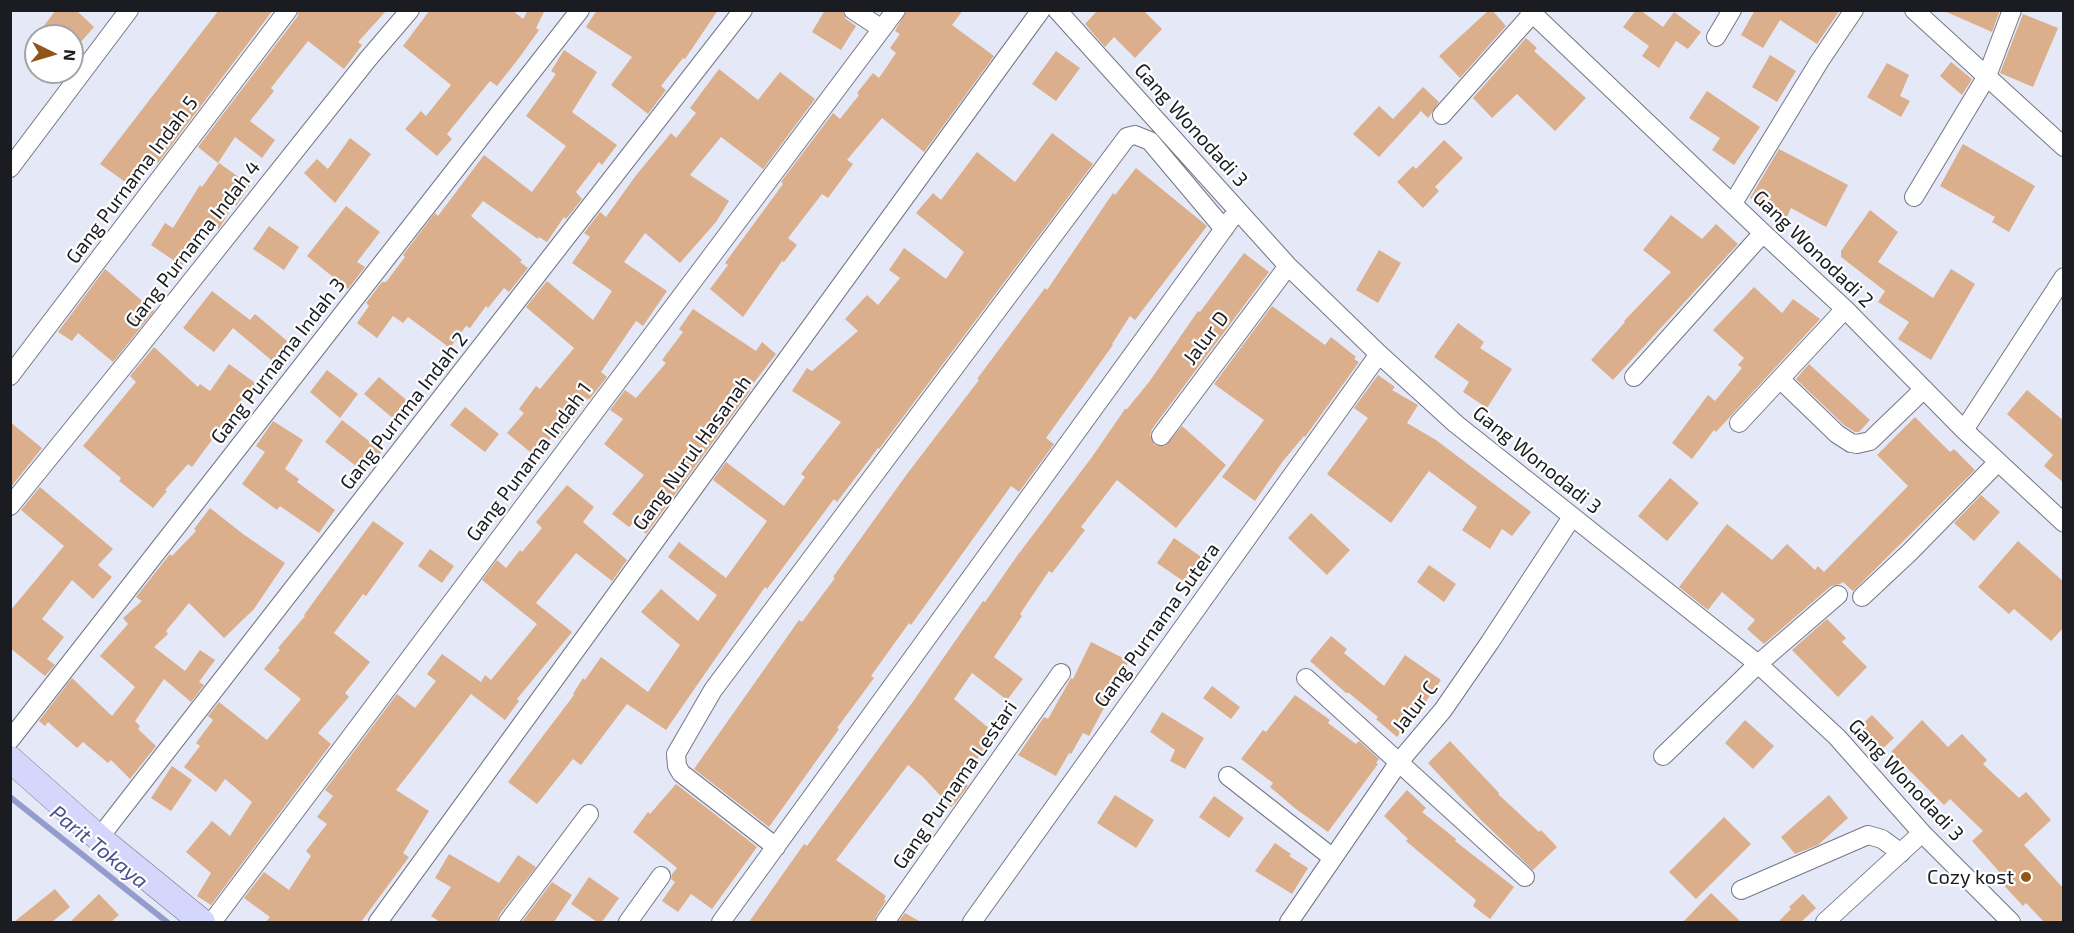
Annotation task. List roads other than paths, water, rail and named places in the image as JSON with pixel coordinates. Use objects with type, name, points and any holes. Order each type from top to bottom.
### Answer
[{"type":"street","points":[[10,168],[129,10]]},
{"type":"street","name":"Gang Purnama Indah 5","points":[[10,376],[288,10]]},
{"type":"street","name":"Gang Purnama Indah 4","points":[[10,506],[143,343],[368,59],[410,10]]},
{"type":"street","name":"Gang Purnama Indah 3","points":[[10,740],[580,10]]},
{"type":"street","name":"Gang Purnma Indah 2","points":[[99,838],[743,10]]},
{"type":"street","points":[[853,10],[882,29],[896,10]]},
{"type":"street","name":"Gang Nurul Hasanah","points":[[378,922],[1041,10]]},
{"type":"street","name":"Gang Wonodadi 3","points":[[1057,10],[1288,266],[1379,354],[1456,424],[1758,664],[1837,737],[1922,833],[2011,922]]},
{"type":"street","points":[[1716,37],[1732,10]]},
{"type":"street","points":[[1733,203],[1819,62],[1854,10]]},
{"type":"street","points":[[1914,10],[2064,147]]},
{"type":"street","points":[[1914,197],[1987,76],[2013,10]]},
{"type":"street","points":[[1442,115],[1531,12]]},
{"type":"street","name":"Gang Wonodadi 2","points":[[1531,12],[1762,233],[1845,309],[1964,430],[2064,523]]},
{"type":"street","name":"Gang Punama Indah 1","points":[[212,922],[882,29]]},
{"type":"street","points":[[776,847],[681,773],[676,766],[676,754],[713,690],[1127,137],[1135,135],[1150,141],[1224,229]]},
{"type":"street","points":[[721,922],[1238,210]]},
{"type":"street","points":[[1634,377],[1762,233]]},
{"type":"street","name":"Jalur D","points":[[1161,436],[1288,266]]},
{"type":"street","points":[[1964,430],[2064,277]]},
{"type":"street","points":[[1739,423],[1845,309]]},
{"type":"street","name":"Gang Purnama Sutera","points":[[972,922],[1379,354]]},
{"type":"street","points":[[1780,379],[1838,434],[1851,443],[1857,444],[1867,443],[1873,439],[1924,389]]},
{"type":"street","points":[[1862,597],[1910,552],[1998,462]]},
{"type":"street","name":"Jalur C","points":[[1289,922],[1399,762],[1456,691],[1572,517]]},
{"type":"street","points":[[1663,756],[1758,664],[1838,595]]},
{"type":"street","name":"Gang Purnama Lestari","points":[[885,922],[1061,673]]},
{"type":"street","points":[[1306,678],[1525,878]]},
{"type":"street","points":[[14,774],[99,838],[202,922]]},
{"type":"street","points":[[1228,776],[1333,858]]},
{"type":"street","points":[[508,922],[589,814]]},
{"type":"street","points":[[1825,922],[1922,833]]},
{"type":"street","points":[[1741,890],[1868,836],[1882,839],[1901,853]]},
{"type":"street","points":[[628,922],[661,876]]},
{"type":"waterway","name":"Parit Tokaya","points":[[10,797],[167,922]]},
{"type":"place","name":"Cozy kost","points":[[2026,877]]}]
